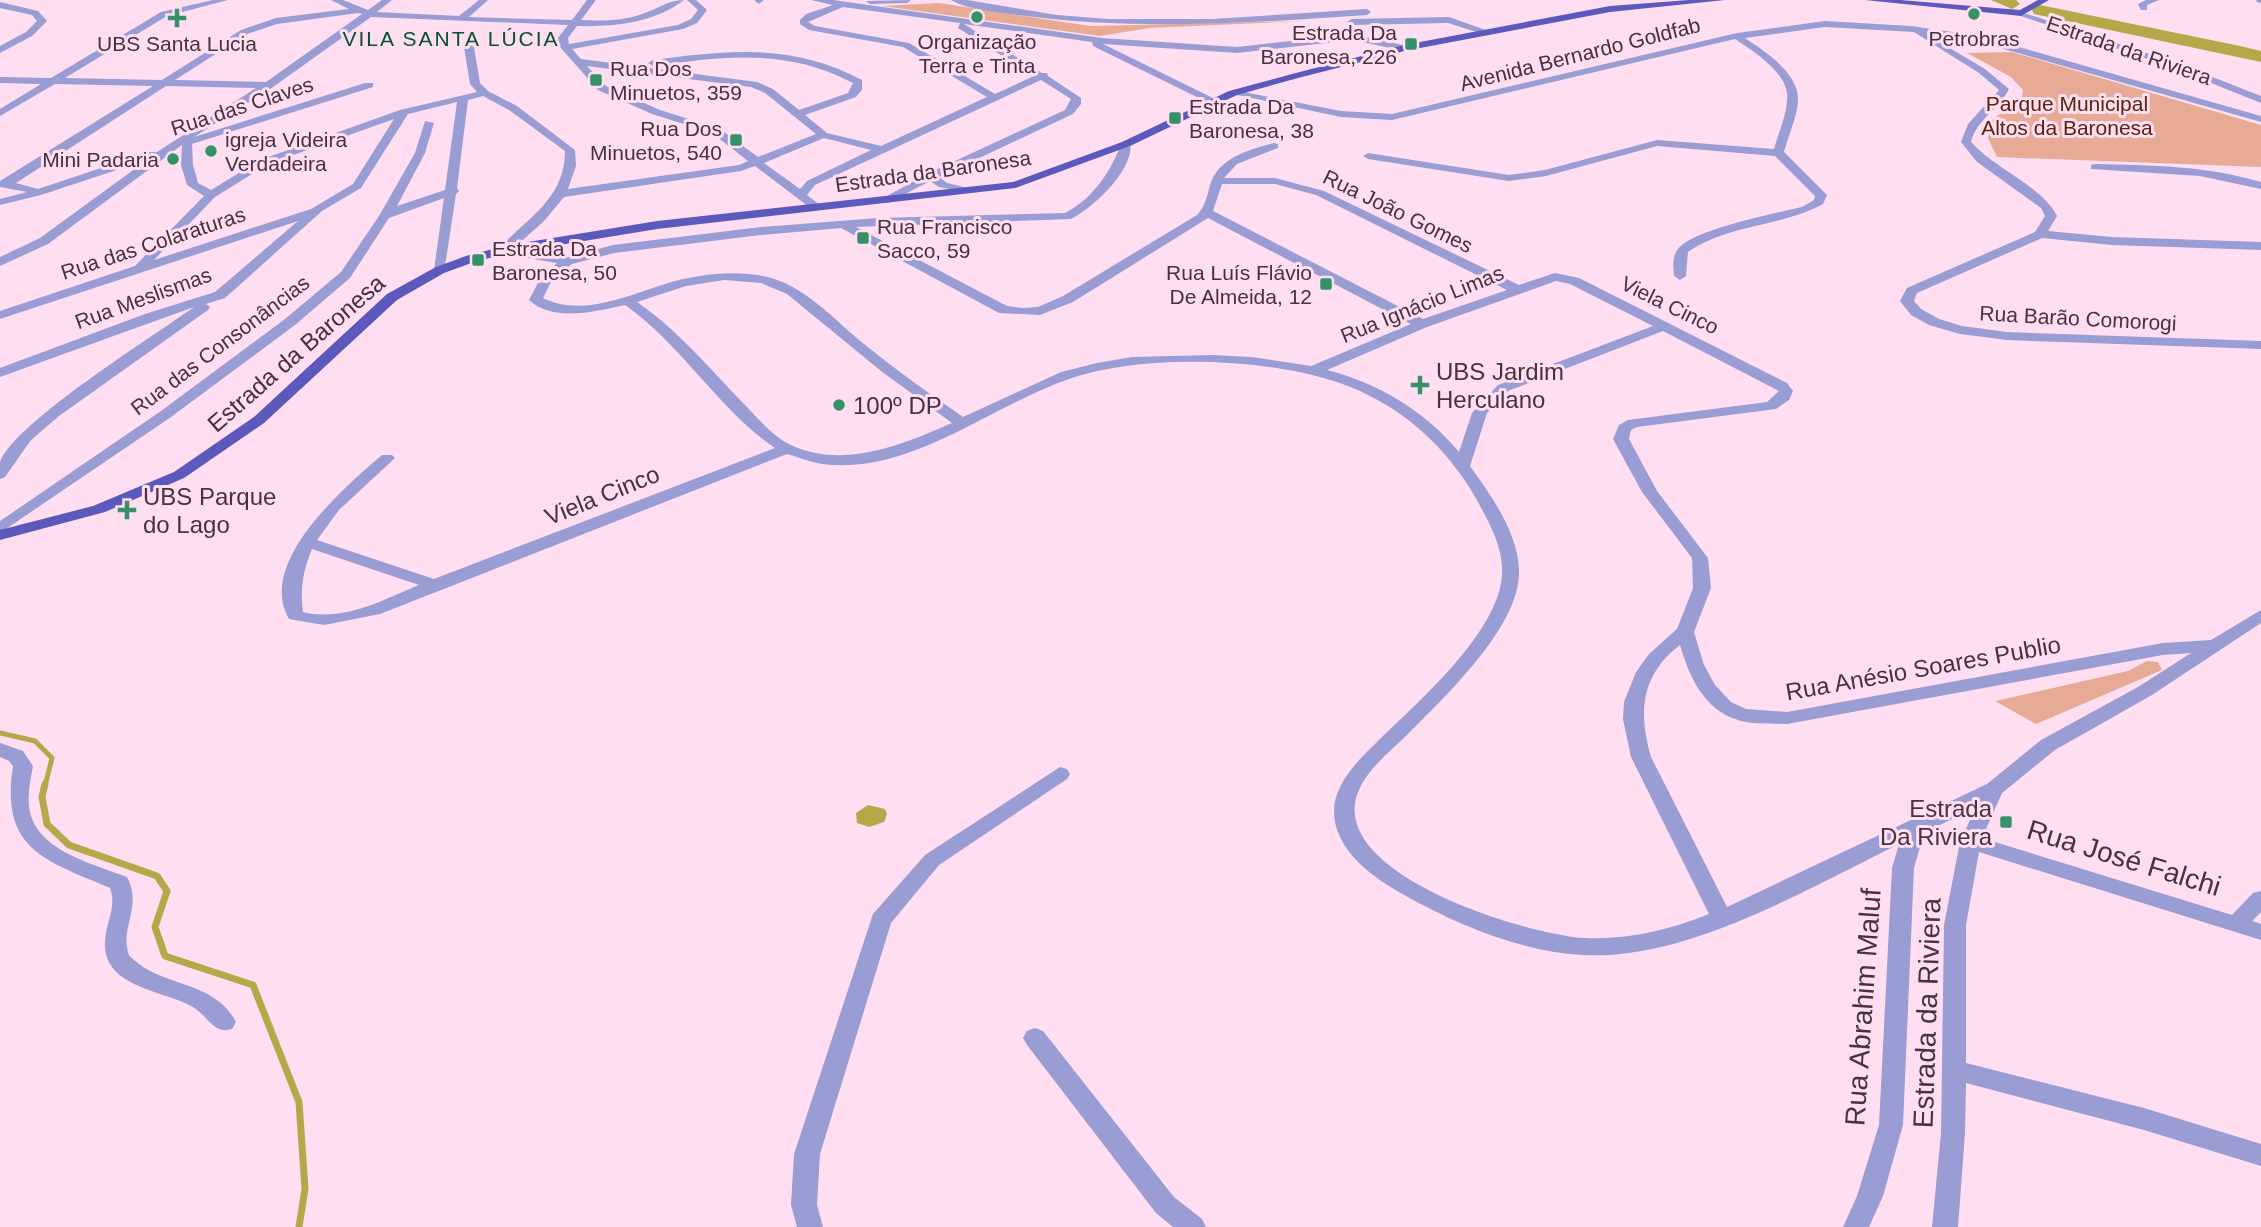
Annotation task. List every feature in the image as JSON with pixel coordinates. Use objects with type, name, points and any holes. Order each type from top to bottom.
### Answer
[{"type":"main road","name":"Estrada da Baronesa","points":[[0,535],[99,509],[179,475],[259,420],[392,297],[440,270],[504,250],[657,225],[968,191],[1034,180],[1126,144],[1211,101],[1404,48],[1610,9],[1721,0]]},
{"type":"main road","points":[[1869,0],[2021,13]]},
{"type":"main road","name":"Estrada da Riviera","points":[[2021,13],[2045,0]]},
{"type":"street","points":[[0,5],[30,0]]},
{"type":"street","points":[[0,113],[163,10],[224,0]]},
{"type":"street","points":[[335,0],[364,12]]},
{"type":"street","points":[[0,262],[44,241],[170,148],[269,85],[364,12],[388,0]]},
{"type":"street","points":[[460,20],[484,0]]},
{"type":"street","points":[[592,0],[563,38],[565,47],[602,88],[656,112],[716,131],[754,163],[817,208]]},
{"type":"street","points":[[3,184],[86,135],[220,45],[260,26],[293,18],[364,12],[573,25],[627,22],[680,0]]},
{"type":"street","points":[[565,47],[680,27],[694,21],[703,10],[691,0]]},
{"type":"street","points":[[815,0],[1102,41],[1237,50],[1353,37],[1404,48]]},
{"type":"street","points":[[907,0],[843,5],[809,16],[803,22],[812,28],[906,45],[995,98]]},
{"type":"street","points":[[955,0],[1026,14],[1100,22],[1367,12]]},
{"type":"street","points":[[2144,8],[2142,4],[2155,0]]},
{"type":"street","points":[[0,5],[36,13],[42,21],[29,34],[0,50]]},
{"type":"street","name":"Estrada da Riviera","points":[[2021,13],[2174,65],[2261,100]]},
{"type":"street","points":[[1297,16],[1329,23]]},
{"type":"street","points":[[1102,41],[1145,30],[1449,20],[1486,32]]},
{"type":"street","points":[[884,201],[931,176],[1069,112],[1076,104],[1076,98],[1044,75],[956,22]]},
{"type":"street","name":"Avenida Bernardo Goldfab","points":[[1234,93],[1341,114],[1392,117],[1737,36],[1825,24],[1911,29],[2005,45],[2261,118]]},
{"type":"street","points":[[976,34],[996,27]]},
{"type":"street","points":[[1911,29],[1982,71],[2004,89],[2001,97],[1979,114],[1967,131],[1966,142],[1980,160],[2046,206],[2051,216],[2040,234],[2112,241],[2261,246]]},
{"type":"street","points":[[1737,36],[1785,77],[1792,90],[1793,99],[1781,132],[1778,153]]},
{"type":"street","points":[[1087,39],[1211,101]]},
{"type":"street","points":[[1109,51],[1134,43]]},
{"type":"street","points":[[470,47],[471,75],[484,93],[513,107],[570,150],[572,161],[560,194],[504,250]]},
{"type":"street","points":[[628,66],[757,53],[827,65],[858,82],[858,90],[852,95],[798,114]]},
{"type":"street","points":[[580,62],[753,84],[769,91],[823,135],[884,150]]},
{"type":"street","points":[[801,195],[811,183],[826,174],[884,150],[1044,75]]},
{"type":"street","points":[[0,80],[269,85]]},
{"type":"street","name":"Rua das Claves","points":[[0,202],[37,193],[369,85]]},
{"type":"street","points":[[141,267],[211,195],[264,162],[404,112],[484,93]]},
{"type":"street","points":[[440,270],[453,191],[463,98]]},
{"type":"street","points":[[318,209],[358,186],[404,112]]},
{"type":"street","name":"Rua das Consonâncias","points":[[0,528],[166,414],[290,322],[346,275],[385,216],[420,153],[429,123]]},
{"type":"street","points":[[560,194],[698,176],[754,163],[823,135]]},
{"type":"street","points":[[187,143],[187,165],[193,185],[211,195]]},
{"type":"street","points":[[1368,156],[1509,178],[1546,173],[1657,143],[1697,144],[1778,153],[1821,195],[1819,202],[1685,248],[1680,257],[1681,276]]},
{"type":"street","name":"Estrada da Baronesa","points":[[504,250],[568,261],[613,249],[761,231],[1068,216],[1079,212],[1094,199],[1125,154],[1126,144]]},
{"type":"street","points":[[843,225],[1004,310],[1040,311],[1069,299],[1208,213],[1217,181],[1228,165],[1274,146]]},
{"type":"street","points":[[2095,167],[2195,170],[2238,178],[2261,186]]},
{"type":"street","points":[[931,176],[943,185],[968,191]]},
{"type":"street","name":"Rua João Gomes","points":[[1217,181],[1275,181],[1320,193],[1516,289]]},
{"type":"street","points":[[3,184],[37,193]]},
{"type":"street","points":[[385,216],[453,191]]},
{"type":"street","name":"Rua das Colaraturas","points":[[0,315],[318,209]]},
{"type":"street","name":"Rua Meslismas","points":[[0,373],[150,317],[220,295],[318,209]]},
{"type":"street","points":[[1208,213],[1422,324]]},
{"type":"street","name":"Rua Barão Comorogi","points":[[2040,234],[1912,291],[1907,300],[1916,312],[1934,322],[1960,330],[2007,337],[2261,345]]},
{"type":"street","points":[[568,261],[554,269],[540,286],[536,300],[547,307],[563,310],[627,301],[670,285],[708,278],[744,278],[783,287],[908,386],[962,423]]},
{"type":"street","name":"Rua Ignácio Limas","points":[[1314,370],[1422,324],[1546,278]]},
{"type":"street","name":"Viela Cinco","points":[[1546,278],[1574,281],[1773,379],[1786,391],[1784,397],[1771,405],[1739,412],[1655,419],[1624,428],[1620,439],[1629,459],[1700,558],[1702,588],[1685,632]]},
{"type":"street","points":[[0,474],[26,437],[54,413],[220,295]]},
{"type":"street","points":[[627,301],[667,332],[765,435],[787,449],[806,456],[841,460],[879,456],[933,437],[1070,374],[1117,364],[1164,360],[1231,361],[1314,370],[1357,384],[1389,401],[1425,426],[1464,464],[1494,516],[1508,551],[1511,579],[1501,611],[1482,638],[1421,708],[1364,765],[1345,800],[1347,824],[1362,853],[1389,877],[1442,906],[1518,937],[1554,944],[1617,946],[1722,919],[1914,830],[1994,789]]},
{"type":"street","points":[[1464,464],[1474,420],[1484,403],[1503,388],[1665,326]]},
{"type":"street","name":"Viela Cinco","points":[[308,542],[297,561],[293,582],[295,615],[302,619],[327,618],[373,610],[413,596],[434,584],[523,553],[787,449]]},
{"type":"street","points":[[387,458],[326,515],[308,542],[434,584]]},
{"type":"street","name":"Estrada da Riviera","points":[[1945,1227],[1954,1133],[1955,925],[1970,842],[1994,789],[2048,745],[2145,691],[2261,615]]},
{"type":"street","points":[[1685,632],[1656,656],[1644,672],[1630,710],[1641,757],[1722,919]]},
{"type":"street","name":"Rua Anésio Soares Publio","points":[[1685,632],[1695,665],[1707,688],[1724,706],[1742,715],[1765,719],[1813,714],[2163,649],[2218,645]]},
{"type":"street","points":[[0,750],[16,756],[23,766],[16,807],[22,828],[43,849],[119,883],[125,895],[115,945],[119,958],[128,969],[198,998],[218,1012],[224,1022]]},
{"type":"street","points":[[810,1227],[804,1205],[807,1154],[881,920],[932,860],[1060,774]]},
{"type":"street","name":"Rua Abrahim Maluf","points":[[1856,1227],[1870,1196],[1891,1125],[1903,868],[1914,830]]},
{"type":"street","name":"Rua José Falchi","points":[[1970,842],[2261,932]]},
{"type":"street","points":[[2236,923],[2261,899]]},
{"type":"street","points":[[1035,1038],[1165,1205],[1193,1227]]},
{"type":"street","points":[[1954,1070],[2144,1119],[2261,1155]]},
{"type":"green space","points":[[939,3],[1090,26],[1306,21],[1149,28],[1100,36],[882,6]]},
{"type":"green space","name":"Parque Municipal Altos da Baronesa","points":[[2012,52],[2261,125],[2261,167],[1997,157],[1988,138],[1992,120],[2022,98],[2023,90],[2011,77],[1967,53]]},
{"type":"green space","points":[[2147,661],[2158,662],[2162,670],[2036,724],[1995,701],[2128,671]]},
{"type":"shaded area","points":[[868,805],[885,809],[887,814],[884,822],[869,827],[857,823],[856,813]]},
{"type":"waterway","points":[[1999,0],[2012,4]]},
{"type":"waterway","points":[[2040,10],[2206,43],[2261,57]]},
{"type":"waterway","points":[[0,733],[35,741],[52,758],[45,786]]},
{"type":"waterway","points":[[45,784],[42,797],[47,824],[69,845],[157,876],[167,891],[155,927],[165,956],[253,985],[299,1102],[305,1189],[299,1227]]},
{"type":"place","name":"Petrobras","points":[[1974,14]]},
{"type":"place","name":"Organização Terra e Tinta","points":[[977,17]]},
{"type":"place","name":"UBS Santa Lucia","points":[[177,18]]},
{"type":"place","name":"Estrada Da Baronesa, 226","points":[[1411,44]]},
{"type":"place","name":"Rua Dos Minuetos, 359","points":[[596,80]]},
{"type":"place","name":"Estrada Da Baronesa, 38","points":[[1175,118]]},
{"type":"place","name":"Rua Dos Minuetos, 540","points":[[736,140]]},
{"type":"place","name":"igreja Videira Verdadeira","points":[[211,151]]},
{"type":"place","name":"Mini Padaria","points":[[173,159]]},
{"type":"place","name":"Rua Francisco Sacco, 59","points":[[863,238]]},
{"type":"place","name":"Estrada Da Baronesa, 50","points":[[478,260]]},
{"type":"place","name":"Rua Luís Flávio De Almeida, 12","points":[[1326,284]]},
{"type":"place","name":"UBS Jardim Herculano","points":[[1420,385]]},
{"type":"place","name":"100º DP","points":[[839,405]]},
{"type":"place","name":"UBS Parque do Lago","points":[[127,510]]},
{"type":"place","name":"Estrada Da Riviera","points":[[2006,822]]},
{"type":"district","name":"VILA SANTA LÚCIA","points":[[451,38]]}]
